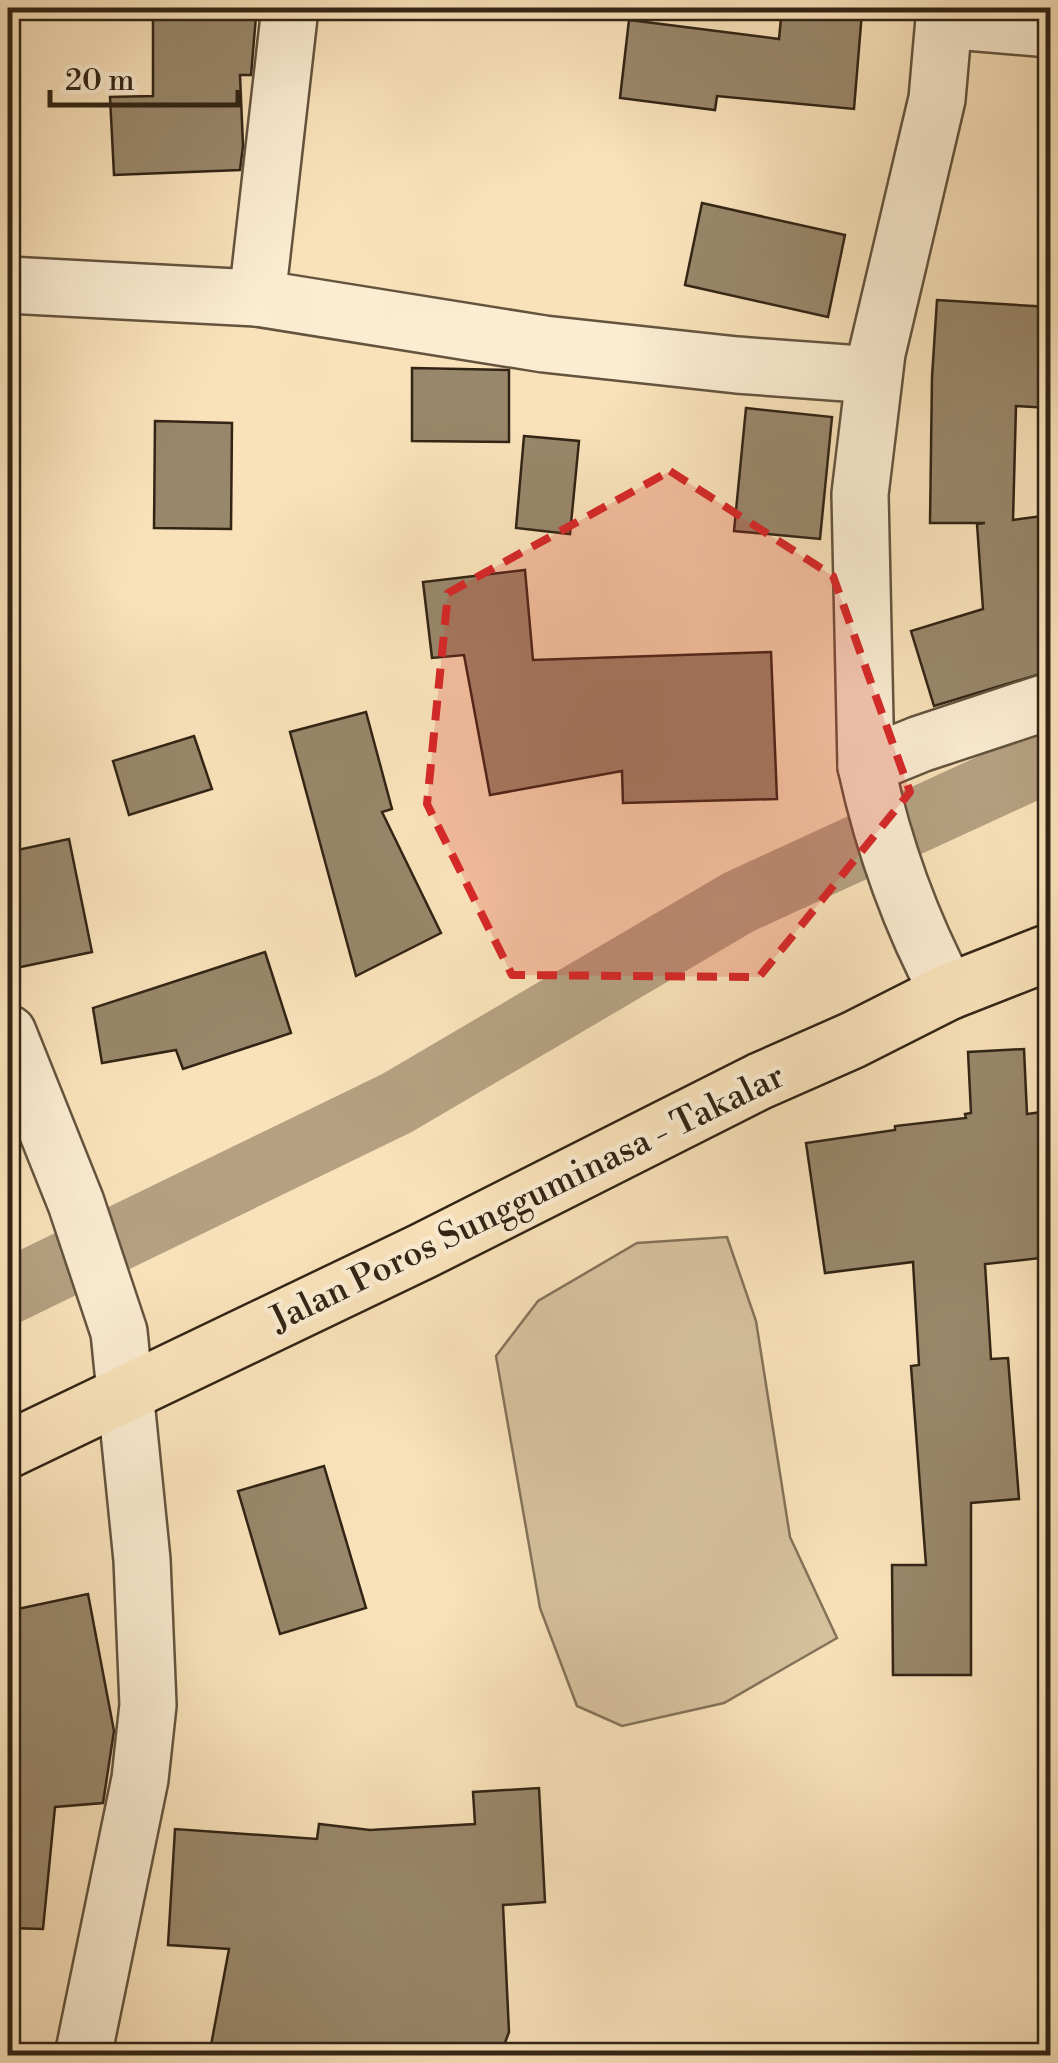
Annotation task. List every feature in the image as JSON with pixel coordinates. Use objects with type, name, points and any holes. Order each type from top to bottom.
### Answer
[{"type":"highway","name":"Jalan Poros Sungguminasa - Takalar","points":[[8,1450],[405,1259],[760,1081],[948,992],[1050,952]]},
{"type":"street","points":[[257,298],[290,8]]},
{"type":"street","points":[[948,992],[918,936],[870,785],[860,494],[874,375],[940,82],[931,12],[1050,29]]},
{"type":"street","points":[[8,285],[257,298],[544,344],[874,375]]},
{"type":"street","points":[[870,785],[920,744],[1050,701]]},
{"type":"street","points":[[8,1033],[76,1203],[119,1332],[142,1560],[148,1705],[140,1779],[83,2056]]},
{"type":"highlighted area","points":[[670,471],[833,576],[910,792],[759,977],[512,975],[427,804],[448,593]]},
{"type":"shaded area","points":[[727,1237],[756,1321],[790,1537],[837,1638],[724,1703],[622,1726],[577,1706],[540,1608],[496,1356],[538,1301],[637,1243]]},
{"type":"building","points":[[782,8],[862,12],[854,109],[717,96],[715,110],[620,98],[629,20],[779,39]]},
{"type":"building","points":[[153,15],[256,16],[251,75],[240,75],[240,170],[114,175],[110,97],[153,96]]},
{"type":"building","points":[[702,203],[845,235],[828,317],[685,285]]},
{"type":"building","points":[[937,300],[1050,307],[1050,408],[1016,406],[1013,520],[1050,515],[1050,671],[934,706],[911,631],[983,609],[977,524],[985,523],[930,523]]},
{"type":"building","points":[[412,368],[509,370],[509,442],[412,441]]},
{"type":"building","points":[[746,408],[832,417],[820,539],[734,531]]},
{"type":"building","points":[[155,421],[232,423],[231,529],[154,528]]},
{"type":"building","points":[[524,436],[579,441],[570,534],[516,528]]},
{"type":"building","points":[[525,570],[533,660],[771,652],[777,799],[623,803],[622,771],[490,795],[464,655],[432,658],[423,582]]},
{"type":"building","points":[[366,712],[392,809],[382,812],[441,933],[356,976],[290,732]]},
{"type":"building","points":[[194,736],[212,789],[129,815],[113,761]]},
{"type":"building","points":[[69,839],[92,952],[16,968],[8,929],[8,852]]},
{"type":"building","points":[[265,952],[291,1033],[183,1069],[176,1050],[102,1063],[93,1008]]},
{"type":"building","points":[[1024,1049],[1027,1114],[1050,1111],[1050,1257],[985,1264],[991,1359],[1008,1358],[1019,1499],[971,1503],[971,1675],[893,1675],[892,1565],[926,1565],[911,1366],[919,1365],[913,1262],[825,1273],[806,1143],[895,1130],[895,1126],[966,1118],[965,1114],[971,1113],[968,1052]]},
{"type":"building","points":[[324,1466],[366,1608],[280,1634],[238,1491]]},
{"type":"building","points":[[88,1594],[114,1731],[103,1803],[55,1807],[43,1929],[8,1928],[8,1611]]},
{"type":"building","points":[[539,1788],[545,1902],[503,1905],[509,2032],[500,2056],[209,2056],[229,1949],[168,1945],[175,1829],[317,1839],[319,1824],[370,1830],[475,1824],[473,1792]]},
{"type":"waterway","points":[[8,1292],[397,1103],[739,902],[1050,759]]}]
